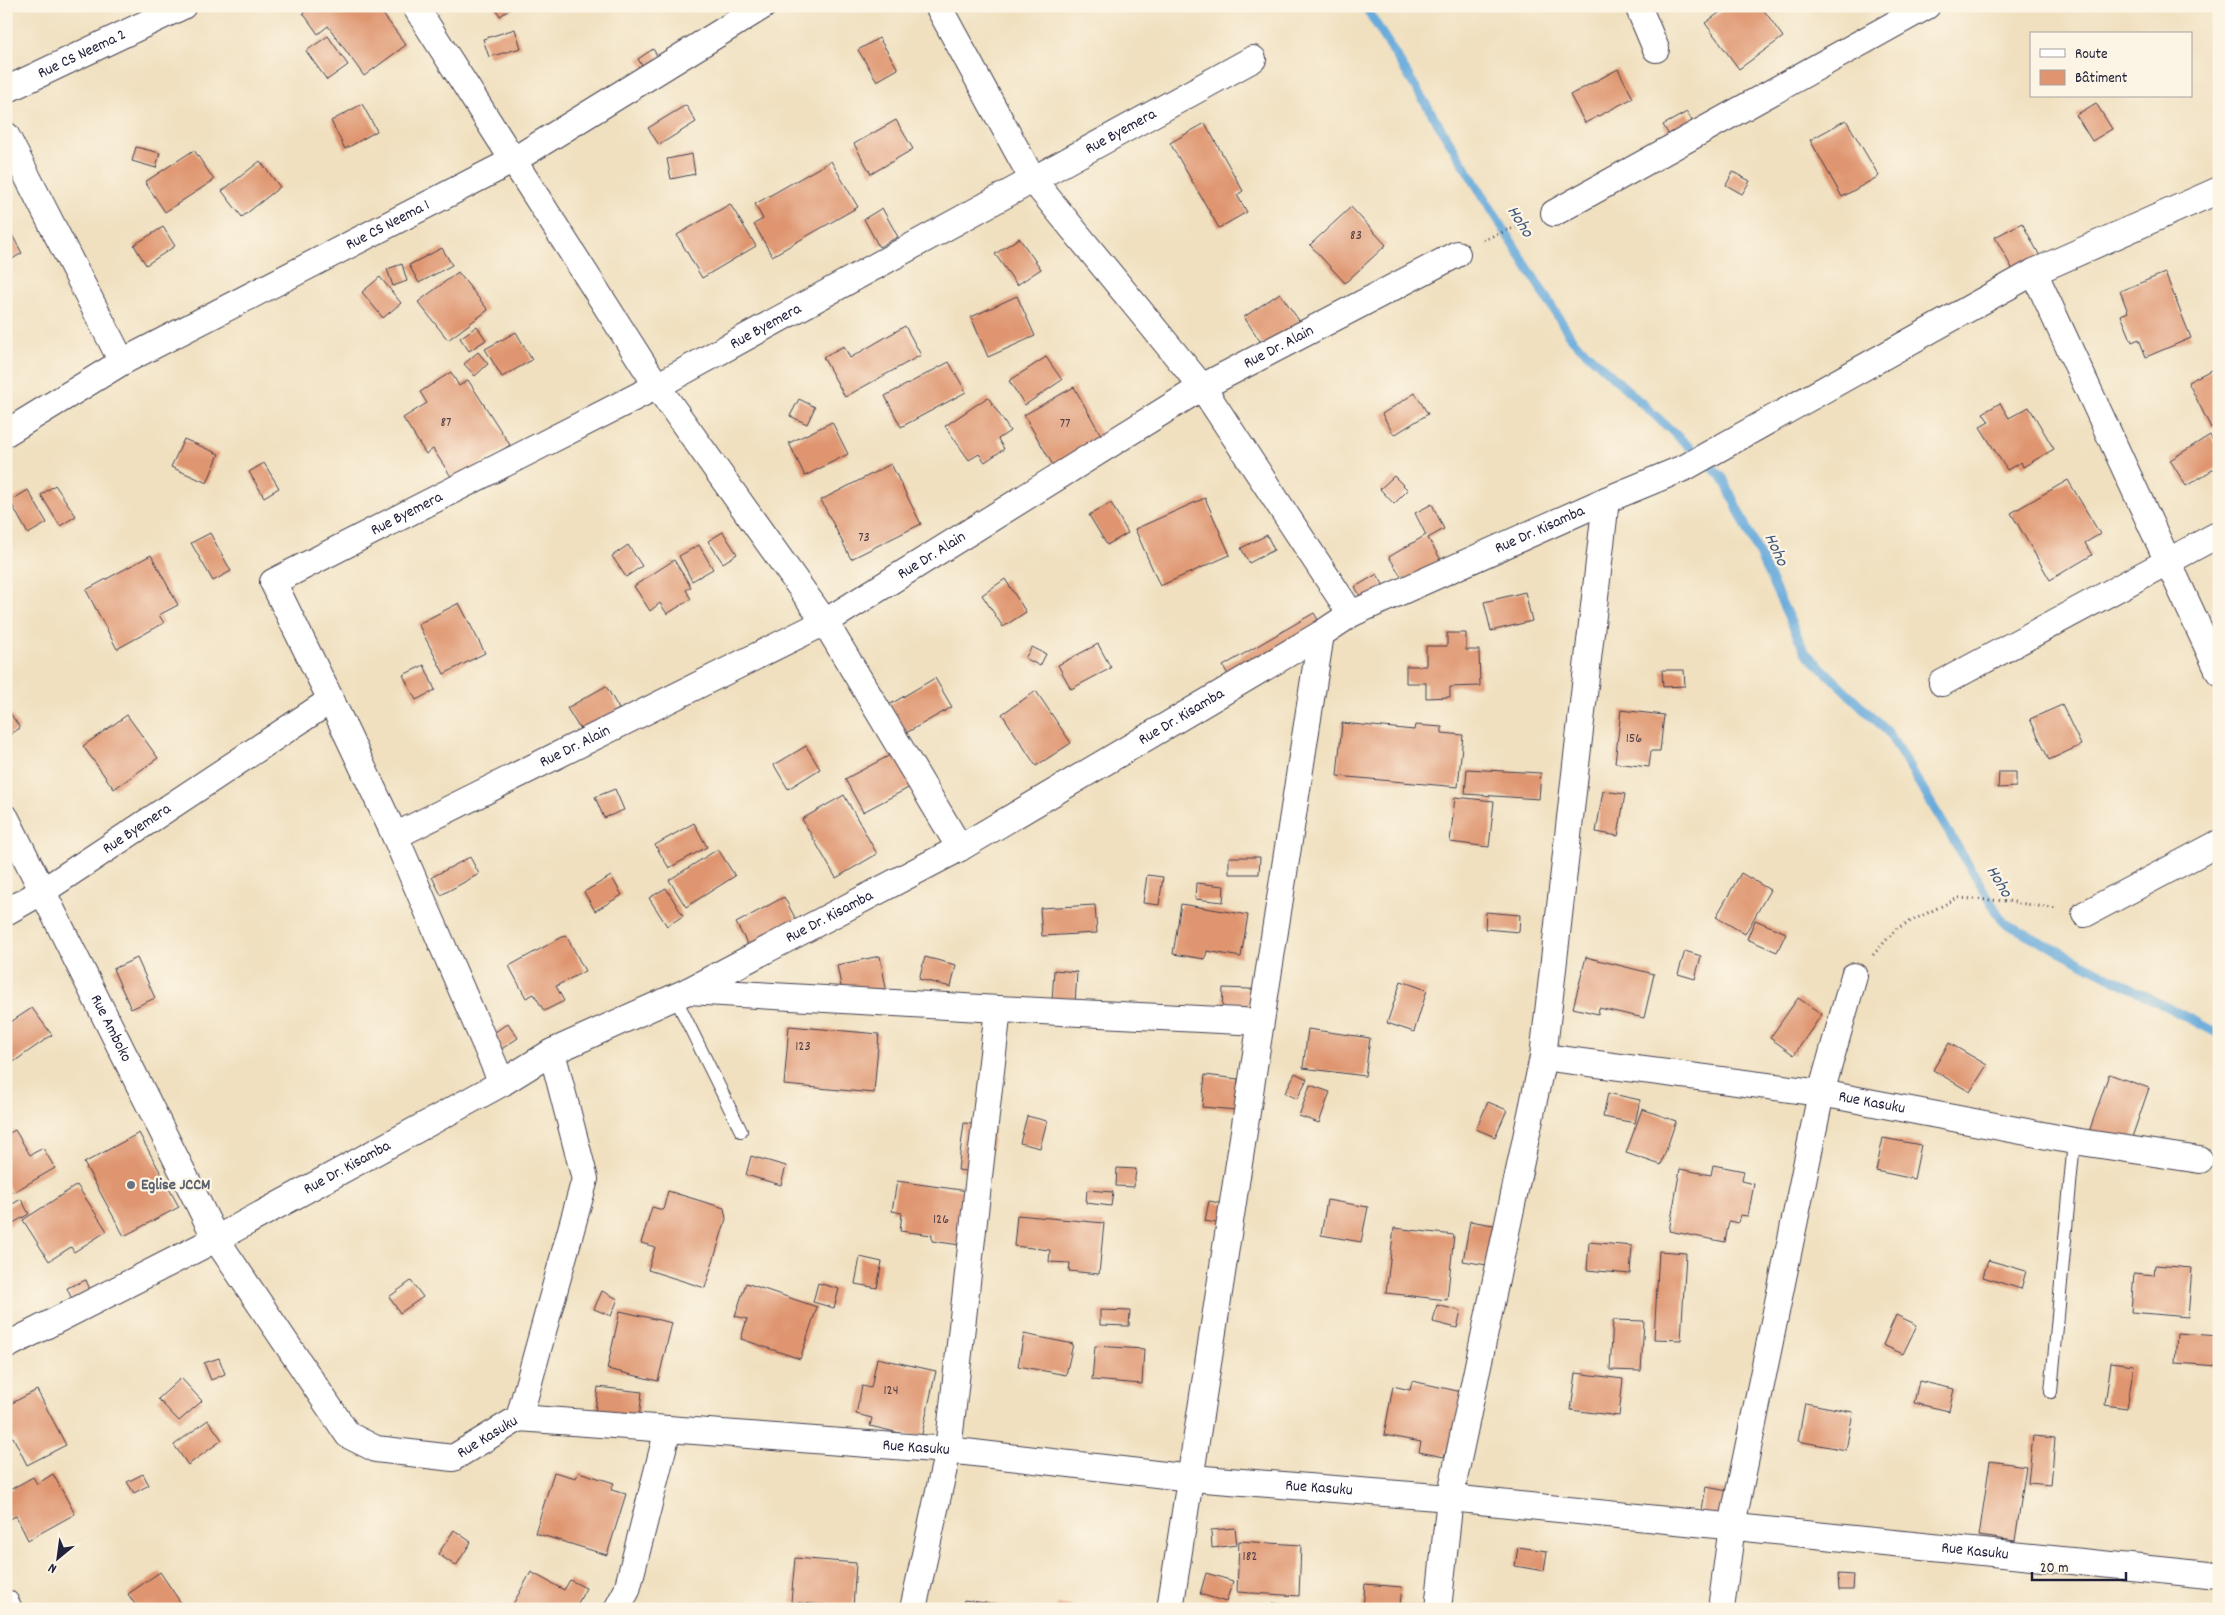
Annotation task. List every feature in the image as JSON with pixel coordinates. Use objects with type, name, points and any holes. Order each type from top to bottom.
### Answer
[{"type":"street","name":"Rue CS Neema 2","points":[[6,90],[184,6]]},
{"type":"street","points":[[415,6],[657,386],[825,622],[960,848]]},
{"type":"street","name":"Rue CS Neema 1","points":[[6,433],[122,362],[514,160],[763,6]]},
{"type":"street","points":[[938,6],[1033,180],[1202,387],[1351,614]]},
{"type":"street","points":[[1638,6],[1656,49]]},
{"type":"street","points":[[1554,213],[1927,6]]},
{"type":"street","name":"Rue Byemera","points":[[6,912],[43,891],[332,700],[273,582],[657,386],[1252,59]]},
{"type":"street","points":[[6,136],[122,362]]},
{"type":"street","name":"Rue Dr. Kisamba","points":[[6,1346],[216,1239],[502,1082],[552,1052],[682,994],[960,848],[1322,634],[1351,614],[1606,500],[1686,467],[2034,272],[2219,190]]},
{"type":"street","name":"Rue Dr. Alain","points":[[395,836],[825,622],[1202,387],[1457,254]]},
{"type":"street","points":[[2034,272],[2219,672]]},
{"type":"street","points":[[1438,1609],[1450,1498],[1543,1057],[1606,500]]},
{"type":"street","points":[[1942,683],[2219,534]]},
{"type":"street","points":[[1170,1609],[1322,634]]},
{"type":"street","points":[[332,700],[395,836],[502,1082]]},
{"type":"street","name":"Rue Amboko","points":[[6,818],[216,1239]]},
{"type":"street","points":[[2085,914],[2219,843]]},
{"type":"street","points":[[1720,1609],[1732,1526],[1821,1093],[1854,976]]},
{"type":"street","name":"Rue Dr. Kisamba","points":[[682,994],[1260,1022]]},
{"type":"street","points":[[913,1609],[948,1450],[998,1009]]},
{"type":"street","points":[[519,1418],[585,1179],[552,1052]]},
{"type":"street","name":"Rue Kasuku","points":[[1543,1057],[1821,1093],[2074,1141],[2200,1160]]},
{"type":"street","name":"Rue Kasuku","points":[[216,1239],[348,1435],[376,1449],[453,1458],[519,1418],[948,1450],[1191,1478],[1450,1498],[2219,1576]]},
{"type":"street","points":[[617,1609],[627,1590],[668,1429]]},
{"type":"street","points":[[6,1603],[9,1609]]},
{"type":"lane","points":[[682,994],[741,1131]]},
{"type":"lane","points":[[2051,1392],[2074,1141]]},
{"type":"path","points":[[1488,238],[1511,227]]},
{"type":"path","points":[[1854,976],[1897,928],[1958,898],[2007,901],[2085,914]]},
{"type":"building","points":[[311,6],[377,6],[406,45],[364,76],[328,26],[318,34],[303,13]]},
{"type":"building","points":[[494,6],[515,6],[500,16]]},
{"type":"building","points":[[1729,6],[1761,6],[1783,37],[1739,69],[1705,23]]},
{"type":"building","points":[[515,29],[521,48],[489,57],[483,39]]},
{"type":"building","points":[[328,36],[348,65],[327,80],[306,51]]},
{"type":"building","points":[[879,38],[898,69],[877,81],[858,50]]},
{"type":"building","points":[[653,49],[663,65],[648,75],[638,59]]},
{"type":"building","points":[[1618,69],[1633,98],[1585,123],[1570,95]]},
{"type":"building","points":[[2096,103],[2112,129],[2092,141],[2076,115]]},
{"type":"building","points":[[362,104],[377,131],[345,149],[331,121]]},
{"type":"building","points":[[686,105],[696,122],[659,145],[648,128]]},
{"type":"building","points":[[1687,112],[1701,136],[1677,149],[1663,125]]},
{"type":"building","points":[[896,120],[913,149],[871,174],[854,144]]},
{"type":"building","points":[[1846,120],[1879,176],[1842,197],[1810,140]]},
{"type":"building","points":[[1205,123],[1243,191],[1237,195],[1247,212],[1219,228],[1170,143]]},
{"type":"building","points":[[136,147],[160,153],[156,168],[132,161]]},
{"type":"building","points":[[194,150],[214,180],[165,212],[145,182]]},
{"type":"building","points":[[692,154],[695,174],[671,179],[667,159]]},
{"type":"building","points":[[260,161],[280,187],[242,217],[222,191]]},
{"type":"building","points":[[831,161],[858,207],[772,256],[754,224],[763,219],[755,204]]},
{"type":"building","points":[[6,166],[12,168],[7,189],[6,188]]},
{"type":"building","points":[[1733,172],[1750,181],[1742,194],[1726,185]]},
{"type":"building","points":[[730,204],[756,246],[702,278],[677,235]]},
{"type":"building","points":[[1351,207],[1386,245],[1345,283],[1310,245]]},
{"type":"building","points":[[882,208],[898,237],[879,247],[864,219]]},
{"type":"building","points":[[2022,223],[2041,258],[2014,272],[1995,237]]},
{"type":"building","points":[[6,224],[22,253],[6,263]]},
{"type":"building","points":[[163,227],[175,246],[146,265],[134,245]]},
{"type":"building","points":[[1019,238],[1041,269],[1017,285],[995,254]]},
{"type":"building","points":[[442,248],[452,265],[419,283],[409,265]]},
{"type":"building","points":[[402,264],[407,281],[393,286],[387,269]]},
{"type":"building","points":[[458,272],[488,310],[448,340],[418,302]]},
{"type":"building","points":[[2165,273],[2191,338],[2146,357],[2139,339],[2132,342],[2121,315],[2128,312],[2120,291]]},
{"type":"building","points":[[380,277],[401,303],[383,318],[362,292]]},
{"type":"building","points":[[1280,293],[1302,325],[1266,350],[1244,317]]},
{"type":"building","points":[[1017,296],[1035,336],[988,357],[971,317]]},
{"type":"building","points":[[477,326],[486,340],[469,351],[460,338]]},
{"type":"building","points":[[905,326],[921,355],[845,397],[823,357],[844,346],[850,358]]},
{"type":"building","points":[[516,332],[532,360],[502,377],[485,349]]},
{"type":"building","points":[[478,352],[488,364],[475,376],[464,364]]},
{"type":"building","points":[[1046,357],[1062,380],[1025,405],[1009,381]]},
{"type":"building","points":[[949,362],[966,392],[901,427],[885,396]]},
{"type":"building","points":[[2215,368],[2219,375],[2219,424],[2211,428],[2188,382]]},
{"type":"building","points":[[451,372],[459,386],[468,380],[510,445],[454,481],[433,449],[426,454],[403,418],[427,403],[420,392]]},
{"type":"building","points":[[1074,387],[1110,451],[1061,479],[1024,415]]},
{"type":"building","points":[[1415,393],[1428,414],[1394,435],[1382,414]]},
{"type":"building","points":[[988,397],[1010,431],[998,439],[1004,449],[985,462],[979,454],[969,460],[945,426]]},
{"type":"building","points":[[799,399],[815,407],[807,424],[790,416]]},
{"type":"building","points":[[2000,403],[2009,418],[2029,407],[2054,449],[2023,467],[2021,462],[2007,470],[1980,427],[1989,422],[1983,413]]},
{"type":"building","points":[[832,422],[848,454],[805,476],[789,443]]},
{"type":"building","points":[[2210,435],[2219,450],[2219,466],[2186,486],[2170,460]]},
{"type":"building","points":[[184,439],[219,454],[207,483],[171,467]]},
{"type":"building","points":[[264,463],[279,488],[264,497],[249,472]]},
{"type":"building","points":[[891,464],[921,524],[851,559],[821,500]]},
{"type":"building","points":[[1394,476],[1408,490],[1394,504],[1380,489]]},
{"type":"building","points":[[2068,480],[2100,534],[2085,543],[2092,555],[2050,580],[2011,513]]},
{"type":"building","points":[[55,485],[76,516],[60,526],[41,495]]},
{"type":"building","points":[[28,490],[47,523],[28,534],[10,501]]},
{"type":"building","points":[[1205,498],[1230,555],[1160,586],[1135,529]]},
{"type":"building","points":[[1111,503],[1128,533],[1107,545],[1089,515]]},
{"type":"building","points":[[1432,504],[1444,529],[1428,538],[1441,560],[1404,581],[1389,557],[1426,535],[1415,513]]},
{"type":"building","points":[[723,532],[737,554],[723,563],[708,541]]},
{"type":"building","points":[[210,533],[231,571],[213,581],[191,543]]},
{"type":"building","points":[[1267,535],[1274,550],[1249,563],[1241,548]]},
{"type":"building","points":[[628,545],[642,566],[626,577],[612,556]]},
{"type":"building","points":[[699,545],[713,569],[692,581],[679,556]]},
{"type":"building","points":[[151,555],[178,605],[159,615],[164,623],[117,649],[86,590]]},
{"type":"building","points":[[674,560],[691,587],[686,590],[691,599],[667,614],[660,603],[650,611],[634,586]]},
{"type":"building","points":[[1377,574],[1391,598],[1369,611],[1355,587]]},
{"type":"building","points":[[1005,579],[1026,612],[1003,627],[982,595]]},
{"type":"building","points":[[1525,592],[1532,621],[1491,631],[1484,602]]},
{"type":"building","points":[[459,603],[485,653],[444,674],[418,624]]},
{"type":"building","points":[[1314,613],[1330,640],[1238,692],[1223,666]]},
{"type":"building","points":[[1447,633],[1466,633],[1466,650],[1479,650],[1480,686],[1450,687],[1450,697],[1426,698],[1426,683],[1406,683],[1406,666],[1426,666],[1426,646],[1447,646]]},
{"type":"building","points":[[1098,644],[1111,668],[1071,689],[1058,665]]},
{"type":"building","points":[[1032,647],[1046,654],[1040,666],[1025,658]]},
{"type":"building","points":[[424,665],[435,690],[416,700],[403,675]]},
{"type":"building","points":[[1662,670],[1684,670],[1685,686],[1663,687]]},
{"type":"building","points":[[935,678],[952,707],[906,733],[889,705]]},
{"type":"building","points":[[606,686],[619,709],[581,731],[567,708]]},
{"type":"building","points":[[1036,691],[1071,743],[1036,766],[1002,714]]},
{"type":"building","points":[[2062,705],[2081,745],[2049,760],[2030,719]]},
{"type":"building","points":[[6,707],[20,728],[6,737]]},
{"type":"building","points":[[1621,710],[1664,715],[1660,751],[1651,751],[1649,767],[1615,763]]},
{"type":"building","points":[[127,715],[158,758],[114,789],[83,746]]},
{"type":"building","points":[[1342,723],[1414,730],[1415,725],[1442,727],[1442,733],[1463,735],[1458,787],[1337,776]]},
{"type":"building","points":[[806,746],[820,769],[788,789],[774,765]]},
{"type":"building","points":[[896,752],[914,785],[863,812],[845,779]]},
{"type":"building","points":[[1467,769],[1541,773],[1539,799],[1465,794]]},
{"type":"building","points":[[1999,772],[2016,772],[2016,787],[1998,788]]},
{"type":"building","points":[[615,789],[624,810],[604,818],[595,797]]},
{"type":"building","points":[[1603,791],[1625,794],[1618,836],[1596,832]]},
{"type":"building","points":[[844,795],[877,854],[836,878],[802,819]]},
{"type":"building","points":[[1455,797],[1494,801],[1489,847],[1450,842]]},
{"type":"building","points":[[694,823],[707,847],[669,868],[655,845]]},
{"type":"building","points":[[718,849],[735,876],[686,907],[669,880]]},
{"type":"building","points":[[470,857],[479,874],[441,895],[432,877]]},
{"type":"building","points":[[1229,857],[1260,857],[1259,874],[1229,874]]},
{"type":"building","points":[[1741,873],[1770,890],[1745,934],[1716,917]]},
{"type":"building","points":[[1147,875],[1163,877],[1159,905],[1143,903]]},
{"type":"building","points":[[611,876],[622,895],[595,911],[584,892]]},
{"type":"building","points":[[1196,883],[1224,886],[1223,902],[1195,899]]},
{"type":"building","points":[[666,888],[683,916],[667,926],[649,898]]},
{"type":"building","points":[[784,897],[801,929],[753,954],[736,923]]},
{"type":"building","points":[[1181,904],[1248,915],[1241,957],[1207,951],[1205,959],[1173,954]]},
{"type":"building","points":[[1095,905],[1097,933],[1042,936],[1040,908]]},
{"type":"building","points":[[1486,912],[1520,915],[1519,932],[1485,929]]},
{"type":"building","points":[[1755,920],[1786,933],[1777,952],[1747,939]]},
{"type":"building","points":[[566,935],[585,971],[556,986],[564,1001],[544,1011],[534,994],[526,998],[509,966]]},
{"type":"building","points":[[1685,951],[1701,956],[1695,979],[1678,974]]},
{"type":"building","points":[[880,956],[886,988],[843,997],[837,965]]},
{"type":"building","points":[[925,957],[956,965],[951,987],[919,979]]},
{"type":"building","points":[[1586,957],[1654,974],[1644,1018],[1599,1008],[1598,1014],[1573,1008]]},
{"type":"building","points":[[137,958],[155,998],[131,1009],[113,969]]},
{"type":"building","points":[[1054,970],[1077,972],[1075,1004],[1052,1002]]},
{"type":"building","points":[[1401,981],[1427,990],[1414,1032],[1387,1023]]},
{"type":"building","points":[[1223,988],[1274,990],[1273,1014],[1222,1011]]},
{"type":"building","points":[[1798,998],[1822,1014],[1794,1055],[1770,1038]]},
{"type":"building","points":[[32,1008],[52,1035],[12,1063],[6,1054],[6,1025]]},
{"type":"building","points":[[508,1023],[518,1038],[497,1052],[488,1037]]},
{"type":"building","points":[[789,1026],[879,1034],[874,1093],[784,1085]]},
{"type":"building","points":[[1308,1029],[1370,1038],[1365,1076],[1303,1068]]},
{"type":"building","points":[[1949,1043],[1987,1065],[1970,1092],[1933,1070]]},
{"type":"building","points":[[1295,1073],[1307,1079],[1297,1099],[1285,1093]]},
{"type":"building","points":[[2109,1074],[2149,1088],[2129,1146],[2089,1132]]},
{"type":"building","points":[[1205,1075],[1238,1079],[1236,1110],[1202,1107]]},
{"type":"building","points":[[1310,1085],[1330,1092],[1319,1123],[1299,1116]]},
{"type":"building","points":[[1608,1093],[1640,1100],[1635,1123],[1603,1117]]},
{"type":"building","points":[[1488,1102],[1507,1110],[1495,1137],[1476,1129]]},
{"type":"building","points":[[1642,1109],[1676,1121],[1661,1165],[1626,1153]]},
{"type":"building","points":[[1027,1116],[1047,1121],[1040,1148],[1020,1143]]},
{"type":"building","points":[[964,1123],[994,1127],[988,1174],[958,1170]]},
{"type":"building","points":[[15,1130],[30,1155],[43,1148],[55,1168],[12,1193],[6,1183],[6,1135]]},
{"type":"building","name":"Eglise JCCM","points":[[139,1133],[179,1207],[124,1236],[84,1163]]},
{"type":"building","points":[[1883,1138],[1921,1145],[1914,1179],[1876,1171]]},
{"type":"building","points":[[751,1156],[786,1166],[781,1185],[746,1175]]},
{"type":"building","points":[[1713,1165],[1744,1171],[1742,1181],[1754,1184],[1748,1216],[1740,1215],[1738,1223],[1729,1221],[1725,1242],[1669,1231],[1680,1169],[1711,1175]]},
{"type":"building","points":[[1117,1168],[1136,1169],[1134,1187],[1116,1186]]},
{"type":"building","points":[[897,1181],[968,1191],[960,1245],[932,1241],[932,1235],[900,1231],[902,1213],[892,1211]]},
{"type":"building","points":[[77,1185],[107,1231],[74,1252],[71,1247],[49,1261],[23,1220]]},
{"type":"building","points":[[1087,1190],[1113,1192],[1111,1206],[1086,1203]]},
{"type":"building","points":[[668,1191],[724,1208],[726,1219],[705,1288],[648,1270],[655,1247],[641,1243],[652,1207],[663,1210]]},
{"type":"building","points":[[21,1199],[29,1214],[6,1227],[6,1208]]},
{"type":"building","points":[[1327,1200],[1368,1207],[1361,1242],[1321,1235]]},
{"type":"building","points":[[1209,1201],[1231,1205],[1227,1225],[1205,1221]]},
{"type":"building","points":[[1017,1215],[1104,1223],[1099,1274],[1069,1271],[1070,1263],[1049,1262],[1050,1250],[1014,1246]]},
{"type":"building","points":[[1470,1221],[1499,1226],[1493,1266],[1463,1261]]},
{"type":"building","points":[[1394,1228],[1454,1235],[1447,1300],[1386,1293]]},
{"type":"building","points":[[1589,1242],[1632,1246],[1630,1274],[1587,1270]]},
{"type":"building","points":[[1659,1251],[1686,1253],[1681,1340],[1654,1339]]},
{"type":"building","points":[[860,1257],[882,1262],[877,1288],[855,1284]]},
{"type":"building","points":[[1988,1260],[2026,1271],[2021,1289],[1983,1277]]},
{"type":"building","points":[[2155,1265],[2192,1268],[2188,1317],[2131,1312],[2134,1273],[2154,1275]]},
{"type":"building","points":[[86,1280],[95,1301],[76,1309],[67,1288]]},
{"type":"building","points":[[411,1281],[423,1297],[400,1313],[389,1297]]},
{"type":"building","points":[[746,1283],[817,1307],[800,1359],[741,1339],[747,1319],[735,1316]]},
{"type":"building","points":[[818,1283],[839,1289],[834,1308],[813,1302]]},
{"type":"building","points":[[602,1291],[618,1299],[611,1316],[594,1309]]},
{"type":"building","points":[[1437,1305],[1461,1311],[1457,1328],[1433,1322]]},
{"type":"building","points":[[1100,1310],[1130,1311],[1129,1326],[1100,1325]]},
{"type":"building","points":[[620,1311],[672,1323],[658,1381],[607,1369]]},
{"type":"building","points":[[1896,1315],[1917,1325],[1903,1354],[1883,1345]]},
{"type":"building","points":[[1613,1320],[1644,1321],[1641,1371],[1610,1370]]},
{"type":"building","points":[[2177,1333],[2219,1336],[2219,1366],[2175,1363]]},
{"type":"building","points":[[1024,1334],[1073,1344],[1066,1375],[1018,1366]]},
{"type":"building","points":[[1095,1346],[1144,1349],[1142,1384],[1092,1380]]},
{"type":"building","points":[[219,1358],[225,1374],[211,1380],[204,1363]]},
{"type":"building","points":[[877,1358],[936,1371],[921,1438],[870,1426],[872,1418],[856,1414],[862,1386],[871,1388]]},
{"type":"building","points":[[2111,1362],[2134,1365],[2127,1408],[2105,1405]]},
{"type":"building","points":[[1576,1373],[1623,1379],[1619,1416],[1571,1410]]},
{"type":"building","points":[[181,1378],[202,1401],[179,1421],[158,1399]]},
{"type":"building","points":[[1412,1381],[1462,1392],[1451,1448],[1447,1448],[1444,1457],[1419,1452],[1421,1442],[1384,1435],[1393,1386],[1410,1390]]},
{"type":"building","points":[[1919,1381],[1954,1389],[1949,1411],[1914,1403]]},
{"type":"building","points":[[598,1387],[642,1392],[639,1419],[595,1413]]},
{"type":"building","points":[[37,1390],[66,1445],[27,1465],[13,1437],[6,1440],[6,1406]]},
{"type":"building","points":[[1805,1403],[1853,1412],[1846,1450],[1798,1441]]},
{"type":"building","points":[[208,1420],[222,1440],[188,1465],[174,1445]]},
{"type":"building","points":[[2033,1436],[2055,1438],[2051,1485],[2028,1483]]},
{"type":"building","points":[[1990,1461],[2026,1466],[2015,1541],[1979,1536]]},
{"type":"building","points":[[554,1472],[576,1478],[579,1472],[614,1483],[611,1490],[626,1494],[607,1555],[535,1533]]},
{"type":"building","points":[[53,1474],[75,1514],[28,1540],[16,1516],[10,1519],[6,1512],[6,1492],[33,1477],[37,1484]]},
{"type":"building","points":[[143,1474],[149,1485],[134,1493],[127,1482]]},
{"type":"building","points":[[1706,1487],[1728,1491],[1724,1519],[1701,1515]]},
{"type":"building","points":[[1235,1528],[1237,1545],[1212,1548],[1211,1530]]},
{"type":"building","points":[[454,1530],[471,1542],[456,1566],[438,1554]]},
{"type":"building","points":[[1239,1541],[1301,1545],[1299,1596],[1237,1592]]},
{"type":"building","points":[[1518,1547],[1547,1551],[1544,1571],[1515,1566]]},
{"type":"building","points":[[795,1558],[856,1563],[853,1608],[791,1602]]},
{"type":"building","points":[[160,1572],[185,1609],[138,1609],[128,1594]]},
{"type":"building","points":[[531,1572],[564,1590],[570,1580],[586,1588],[575,1609],[521,1609],[513,1604]]},
{"type":"building","points":[[1206,1573],[1233,1581],[1226,1602],[1200,1594]]},
{"type":"building","points":[[1838,1574],[1854,1575],[1853,1590],[1839,1590]]},
{"type":"building","points":[[1365,1584],[1402,1587],[1400,1605],[1420,1606],[1420,1609],[1363,1609]]},
{"type":"building","points":[[964,1600],[1007,1606],[1006,1609],[963,1609]]},
{"type":"building","points":[[1273,1603],[1301,1608],[1301,1609],[1272,1609]]},
{"type":"building","points":[[1057,1604],[1082,1608],[1082,1609],[1057,1609]]},
{"type":"waterway","name":"Hoho","points":[[1365,6],[1572,339],[1723,478],[1805,652],[1888,732],[2003,922],[2219,1034]]},
{"type":"place","name":"Eglise JCCM","points":[[131,1185]]}]
